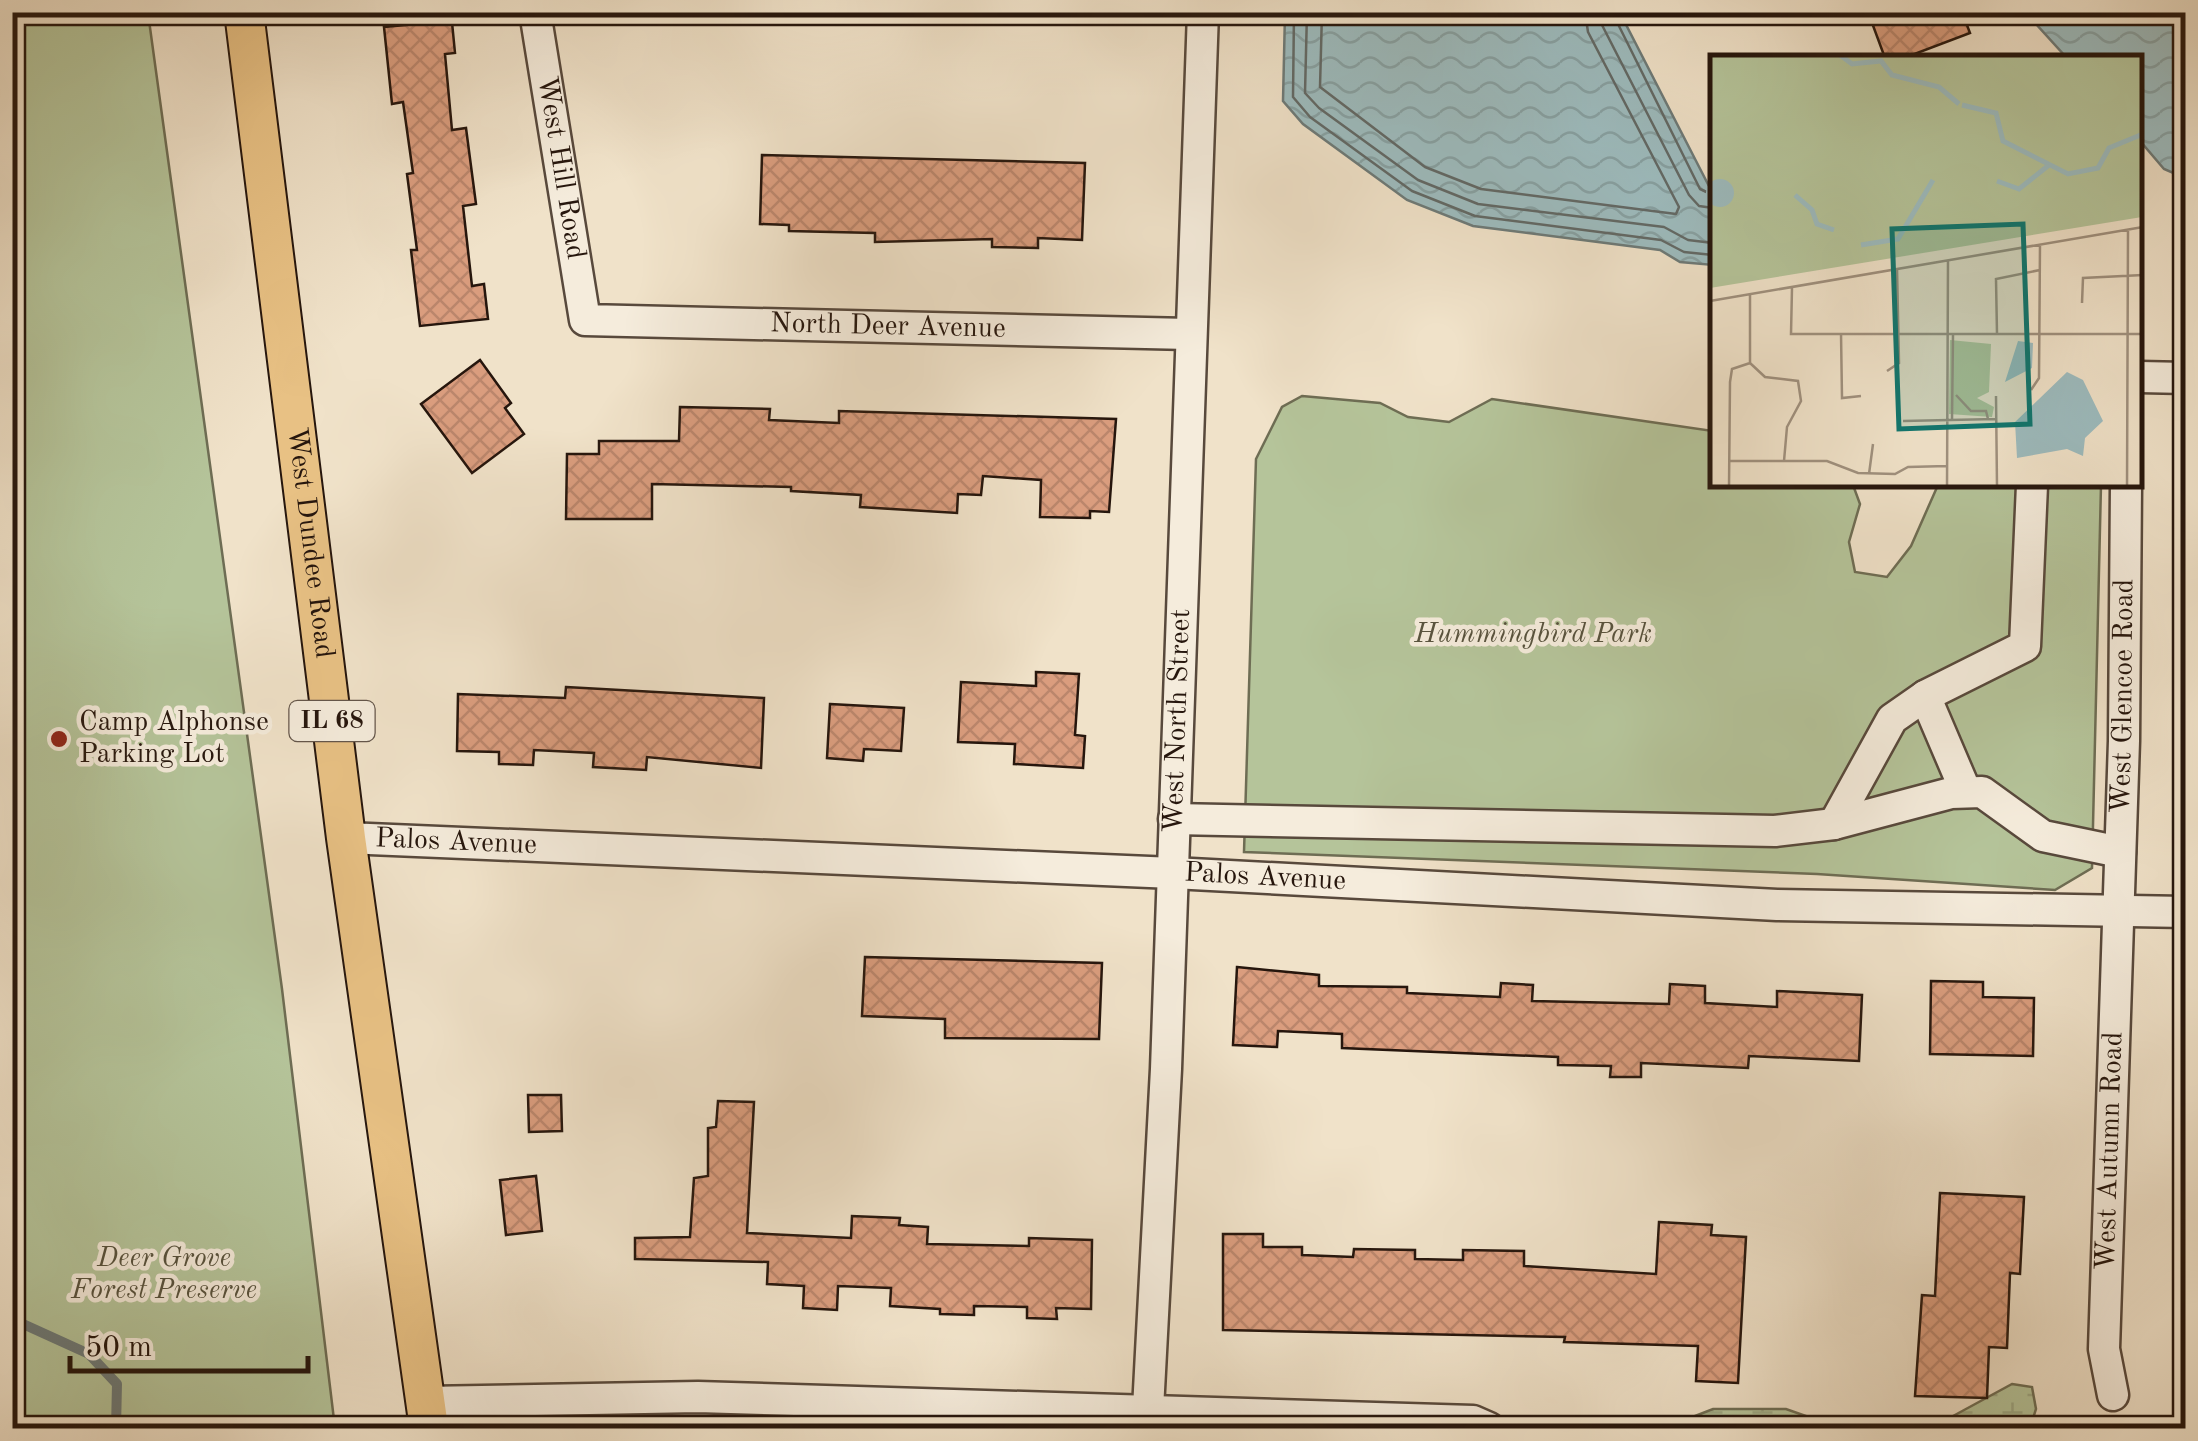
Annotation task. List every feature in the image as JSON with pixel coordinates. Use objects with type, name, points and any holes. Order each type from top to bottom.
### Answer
[{"type":"main road","name":"West Dundee Road","points":[[244,12],[346,838],[427,1415]]},
{"type":"street","name":"West Hill Road","points":[[535,12],[585,320]]},
{"type":"street","name":"West North Street","points":[[1148,1419],[1173,873],[1203,12]]},
{"type":"street","name":"North Deer Avenue","points":[[585,320],[1189,334]]},
{"type":"street","points":[[2143,377],[2186,378]]},
{"type":"street","points":[[1834,824],[1892,719],[1925,696],[2025,646],[2032,488]]},
{"type":"street","name":"West Glencoe Road","points":[[2118,908],[2126,488]]},
{"type":"street","points":[[1925,696],[1966,792]]},
{"type":"street","points":[[1174,819],[1775,831],[1834,824],[1966,792],[1982,792],[2044,836],[2120,852]]},
{"type":"street","name":"Palos Avenue","points":[[346,838],[1173,873],[1776,905],[2186,912]]},
{"type":"street","name":"West Autumn Road","points":[[2112,1395],[2104,1349],[2118,908]]},
{"type":"street","points":[[427,1415],[698,1397],[1148,1419],[1481,1425]]},
{"type":"green space","name":"Deer Grove Forest Preserve","points":[[12,13],[148,13],[282,989],[335,1428],[13,1428]]},
{"type":"green space","name":"Hummingbird Park","points":[[1302,396],[1380,403],[1408,417],[1449,422],[1492,399],[1710,431],[1710,488],[1854,488],[1860,504],[1849,542],[1855,572],[1887,577],[1911,546],[1937,488],[2101,488],[2092,868],[2055,890],[1817,874],[1244,852],[1256,459],[1282,407]]},
{"type":"green space","points":[[2012,1384],[2032,1387],[2036,1409],[2030,1428],[1931,1428]]},
{"type":"green space","points":[[1713,1409],[1786,1409],[1840,1428],[1664,1428]]},
{"type":"water","points":[[1285,13],[1620,13],[1710,188],[1710,265],[1680,262],[1660,250],[1473,226],[1407,200],[1303,124],[1283,101]]},
{"type":"water","points":[[2026,13],[2185,13],[2185,178],[2164,169],[2143,144],[2143,55],[2064,55]]},
{"type":"building","points":[[415,12],[451,12],[455,53],[445,54],[452,130],[466,128],[476,204],[463,206],[472,286],[484,284],[488,319],[420,326],[411,250],[417,250],[407,174],[413,173],[403,102],[392,104],[384,27],[415,24]]},
{"type":"building","points":[[1868,12],[1962,12],[1970,33],[1912,55],[1884,55]]},
{"type":"building","points":[[762,155],[1085,163],[1082,240],[1038,238],[1038,248],[992,247],[992,239],[875,242],[875,233],[789,231],[789,225],[760,224]]},
{"type":"building","points":[[480,360],[511,403],[505,408],[524,434],[472,473],[421,404]]},
{"type":"building","points":[[680,407],[770,409],[769,420],[839,423],[839,411],[1116,419],[1109,512],[1090,511],[1090,518],[1040,517],[1041,480],[983,476],[981,495],[958,494],[957,513],[860,507],[861,495],[791,491],[791,487],[652,484],[652,519],[566,519],[567,454],[599,454],[599,441],[679,441]]},
{"type":"building","points":[[1036,672],[1079,674],[1075,735],[1085,736],[1083,768],[1014,764],[1015,744],[958,742],[961,682],[1036,686]]},
{"type":"building","points":[[566,687],[764,698],[761,768],[647,757],[646,770],[593,767],[594,753],[534,750],[533,765],[499,764],[499,752],[457,751],[458,694],[565,698]]},
{"type":"building","points":[[830,704],[904,708],[901,751],[864,749],[863,761],[827,758]]},
{"type":"building","points":[[865,957],[1102,963],[1099,1039],[945,1038],[945,1019],[862,1016]]},
{"type":"building","points":[[1237,967],[1319,975],[1319,986],[1407,987],[1407,993],[1500,997],[1501,983],[1533,985],[1532,1001],[1669,1004],[1670,984],[1705,986],[1705,1003],[1777,1007],[1777,991],[1862,995],[1859,1061],[1749,1056],[1748,1068],[1641,1063],[1641,1077],[1610,1077],[1611,1066],[1558,1065],[1558,1057],[1342,1048],[1342,1034],[1278,1031],[1277,1047],[1233,1045]]},
{"type":"building","points":[[1931,981],[1983,982],[1983,997],[2034,998],[2033,1056],[1930,1054]]},
{"type":"building","points":[[528,1095],[561,1095],[562,1131],[529,1132]]},
{"type":"building","points":[[718,1101],[754,1102],[747,1233],[851,1238],[852,1216],[900,1218],[899,1225],[928,1227],[927,1244],[1029,1246],[1029,1238],[1092,1240],[1091,1309],[1056,1308],[1057,1319],[1027,1318],[1027,1307],[974,1306],[974,1315],[940,1314],[940,1309],[890,1306],[891,1288],[838,1286],[837,1310],[803,1308],[804,1286],[767,1284],[768,1262],[635,1259],[635,1238],[690,1237],[694,1178],[708,1176],[708,1128],[716,1127]]},
{"type":"building","points":[[536,1176],[542,1231],[506,1235],[500,1180]]},
{"type":"building","points":[[1940,1193],[2024,1197],[2020,1274],[2010,1273],[2007,1348],[1989,1347],[1987,1398],[1915,1396],[1922,1295],[1935,1296]]},
{"type":"building","points":[[1659,1222],[1712,1225],[1711,1235],[1746,1237],[1738,1383],[1696,1381],[1698,1346],[1564,1342],[1565,1337],[1223,1330],[1223,1234],[1263,1234],[1263,1247],[1302,1247],[1302,1255],[1353,1257],[1354,1249],[1415,1250],[1415,1259],[1463,1260],[1463,1250],[1524,1251],[1524,1266],[1656,1274]]},
{"type":"waterway","points":[[12,1319],[89,1354],[117,1384],[116,1428]]},
{"type":"place","name":"Camp Alphonse Parking Lot","points":[[59,739]]}]
